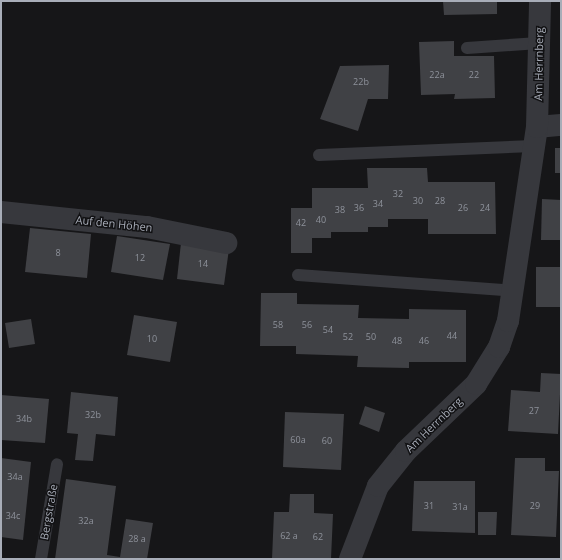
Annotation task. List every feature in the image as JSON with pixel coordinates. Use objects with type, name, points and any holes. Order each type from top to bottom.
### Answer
[{"type":"street","name":"Am Herrnberg","points":[[350,559],[378,486],[406,451],[476,384],[495,353],[508,321],[515,290],[535,137],[540,1]]},
{"type":"street","points":[[535,137],[561,124]]},
{"type":"street","name":"Auf den Höhen","points":[[1,212],[147,227],[226,243]]},
{"type":"lane","points":[[467,48],[539,43]]},
{"type":"lane","points":[[319,155],[535,137]]},
{"type":"lane","points":[[298,275],[515,290]]},
{"type":"lane","name":"Bergstraße","points":[[41,559],[57,464]]},
{"type":"building","points":[[443,1],[497,1],[497,14],[444,15]]},
{"type":"building","points":[[454,41],[454,56],[494,56],[495,98],[454,99],[455,94],[421,95],[419,42]]},
{"type":"building","points":[[389,65],[388,99],[368,99],[358,131],[320,119],[340,66]]},
{"type":"building","points":[[555,148],[561,148],[561,173],[555,173]]},
{"type":"building","points":[[367,168],[427,168],[428,182],[495,182],[496,234],[428,234],[428,219],[388,219],[388,227],[368,227],[368,232],[331,232],[331,238],[312,238],[312,253],[291,253],[291,208],[312,208],[312,188],[368,188]]},
{"type":"building","points":[[542,199],[561,200],[561,240],[541,240]]},
{"type":"building","points":[[30,228],[91,234],[87,278],[25,272]]},
{"type":"building","points":[[117,236],[170,244],[163,280],[111,272]]},
{"type":"building","points":[[181,243],[229,249],[224,285],[177,279]]},
{"type":"building","points":[[536,267],[561,267],[561,307],[536,307]]},
{"type":"building","points":[[261,293],[297,293],[297,304],[359,305],[358,318],[409,319],[409,309],[466,310],[466,362],[409,362],[409,368],[357,367],[358,356],[296,354],[296,346],[260,346]]},
{"type":"building","points":[[134,315],[177,322],[170,362],[127,355]]},
{"type":"building","points":[[31,319],[35,344],[9,348],[5,323]]},
{"type":"building","points":[[541,373],[561,374],[558,434],[508,431],[511,390],[540,392]]},
{"type":"building","points":[[71,392],[118,397],[115,436],[96,434],[93,461],[75,460],[78,434],[67,433]]},
{"type":"building","points":[[1,395],[49,399],[45,443],[1,440]]},
{"type":"building","points":[[365,406],[385,413],[379,432],[359,424]]},
{"type":"building","points":[[285,412],[344,414],[341,470],[283,467]]},
{"type":"building","points":[[1,458],[31,462],[23,540],[1,537]]},
{"type":"building","points":[[515,458],[545,458],[545,471],[559,471],[556,537],[511,535]]},
{"type":"building","points":[[66,479],[116,486],[107,555],[120,557],[126,519],[153,523],[147,559],[55,559]]},
{"type":"building","points":[[414,481],[475,481],[475,533],[412,531]]},
{"type":"building","points":[[290,494],[314,494],[314,513],[333,514],[331,559],[272,559],[274,512],[289,512]]},
{"type":"building","points":[[478,512],[497,512],[496,535],[478,535]]}]
